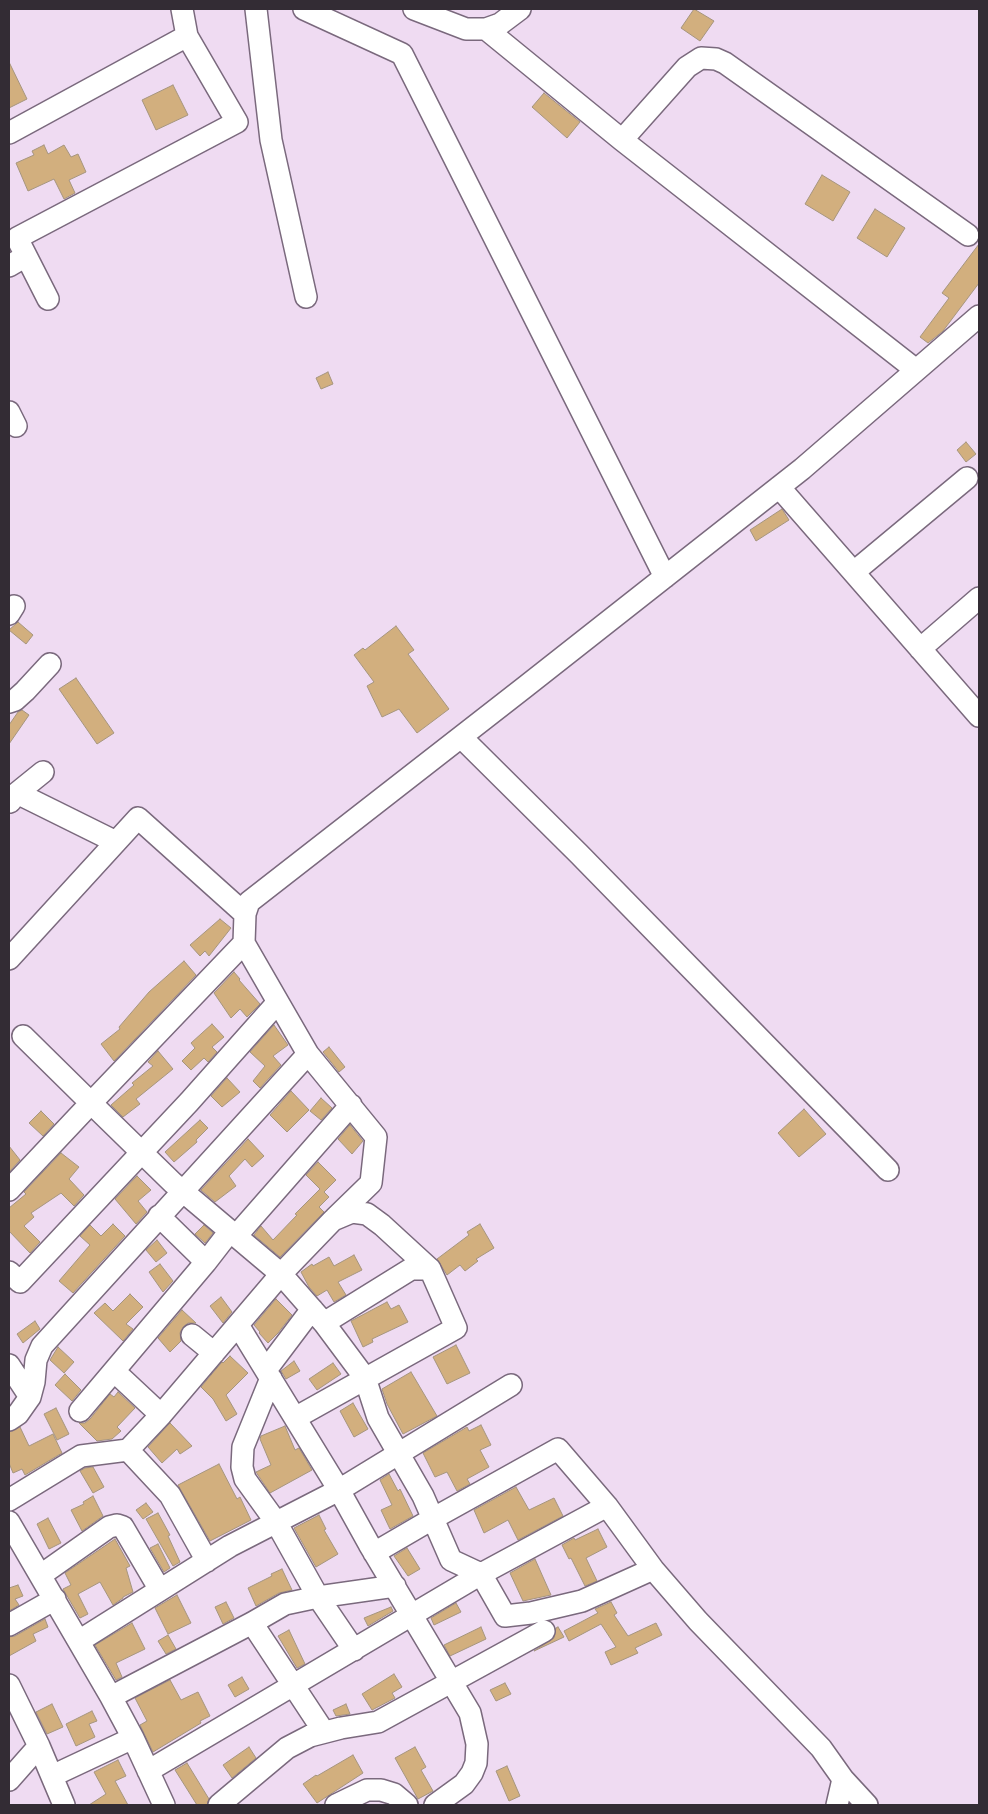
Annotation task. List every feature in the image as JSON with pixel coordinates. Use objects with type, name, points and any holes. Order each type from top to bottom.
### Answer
[{"type":"street","points":[[48,299],[15,246],[237,122],[187,36],[182,9]]},
{"type":"street","points":[[256,9],[271,140],[306,297]]},
{"type":"street","points":[[304,9],[402,54],[665,577]]},
{"type":"street","points":[[414,9],[466,29],[486,29],[500,24],[520,9]]},
{"type":"street","points":[[486,29],[622,140],[916,370]]},
{"type":"street","points":[[9,132],[187,36]]},
{"type":"street","points":[[622,140],[687,67],[701,58],[716,59],[734,69],[968,235]]},
{"type":"street","points":[[9,1500],[81,1456],[128,1450],[161,1415],[281,1274],[332,1220],[371,1183],[376,1137],[308,1054],[244,943],[245,914],[249,902],[779,487],[979,316]]},
{"type":"street","points":[[854,572],[968,478]]},
{"type":"street","points":[[779,487],[979,716]]},
{"type":"street","points":[[920,649],[979,598]]},
{"type":"street","points":[[9,702],[15,700],[25,691],[50,664]]},
{"type":"street","points":[[461,737],[579,854],[888,1170]]},
{"type":"street","points":[[43,772],[13,798],[116,842]]},
{"type":"street","points":[[9,959],[138,818],[245,914]]},
{"type":"street","points":[[9,1190],[244,943]]},
{"type":"street","points":[[12,1282],[142,1152],[278,1002]]},
{"type":"street","points":[[23,1036],[182,1190],[281,1274],[318,1316],[365,1378],[378,1418],[434,1518],[451,1560],[481,1574],[505,1616],[531,1613],[582,1601],[653,1569]]},
{"type":"street","points":[[9,1420],[18,1414],[30,1397],[34,1382],[36,1360],[42,1346],[182,1190],[308,1054]]},
{"type":"street","points":[[80,1411],[206,1262],[351,1105]]},
{"type":"street","points":[[295,1418],[456,1328],[430,1269],[402,1242],[367,1214],[352,1212],[332,1220]]},
{"type":"street","points":[[159,1216],[206,1262]]},
{"type":"street","points":[[354,1650],[318,1596],[276,1522],[245,1479],[242,1467],[244,1447],[268,1374],[318,1316],[411,1269],[430,1269]]},
{"type":"street","points":[[238,1325],[339,1490],[374,1553],[470,1713],[477,1744],[476,1763],[464,1784],[435,1805]]},
{"type":"street","points":[[192,1335],[214,1353]]},
{"type":"street","points":[[9,1364],[30,1397]]},
{"type":"street","points":[[114,1371],[161,1415]]},
{"type":"street","points":[[79,1641],[207,1561],[276,1522],[339,1490],[511,1385]]},
{"type":"street","points":[[374,1553],[558,1448],[607,1506],[653,1569],[698,1622],[820,1748],[842,1779],[867,1805]]},
{"type":"street","points":[[128,1450],[170,1495],[207,1561]]},
{"type":"street","points":[[148,1771],[481,1574],[607,1506]]},
{"type":"street","points":[[9,1522],[111,1697],[133,1738],[164,1805]]},
{"type":"street","points":[[41,1574],[109,1527],[117,1525],[124,1527],[160,1590]]},
{"type":"street","points":[[111,1697],[285,1604],[318,1596],[395,1586]]},
{"type":"street","points":[[9,1625],[55,1599]]},
{"type":"street","points":[[252,1623],[324,1732]]},
{"type":"street","points":[[218,1805],[287,1748],[310,1736],[324,1732],[378,1722],[544,1631]]},
{"type":"street","points":[[9,1685],[40,1746],[64,1805]]},
{"type":"street","points":[[52,1776],[133,1738]]},
{"type":"street","points":[[9,1780],[40,1746]]},
{"type":"street","points":[[837,1805],[842,1779]]},
{"type":"street","points":[[336,1805],[368,1790],[381,1790],[394,1794],[408,1805]]},
{"type":"building","points":[[694,9],[714,21],[700,41],[681,28]]},
{"type":"building","points":[[9,62],[27,99],[9,108]]},
{"type":"building","points":[[173,85],[188,115],[156,130],[142,100]]},
{"type":"building","points":[[544,93],[580,122],[567,138],[532,107]]},
{"type":"building","points":[[44,145],[48,154],[64,145],[71,157],[78,154],[86,172],[69,180],[75,193],[64,199],[54,179],[28,191],[16,163],[34,155],[32,151]]},
{"type":"building","points":[[822,175],[850,192],[833,221],[805,204]]},
{"type":"building","points":[[875,209],[905,228],[887,257],[857,238]]},
{"type":"building","points":[[979,244],[979,283],[943,331],[928,343],[920,337],[949,298],[942,293]]},
{"type":"building","points":[[328,372],[333,384],[321,389],[316,378]]},
{"type":"building","points":[[966,442],[976,454],[966,462],[957,450]]},
{"type":"building","points":[[782,509],[789,520],[756,541],[750,530]]},
{"type":"building","points":[[18,622],[33,635],[26,644],[9,630]]},
{"type":"building","points":[[396,626],[414,650],[408,654],[449,709],[417,733],[399,709],[382,717],[367,686],[374,682],[354,655],[363,648],[365,650]]},
{"type":"building","points":[[76,678],[114,733],[97,744],[59,689]]},
{"type":"building","points":[[22,710],[29,715],[9,744],[9,725],[18,712]]},
{"type":"building","points":[[220,919],[231,928],[209,956],[205,951],[200,956],[190,945]]},
{"type":"building","points":[[184,961],[196,975],[114,1061],[101,1044],[120,1029],[119,1027],[149,992]]},
{"type":"building","points":[[234,972],[260,1004],[247,1017],[240,1009],[231,1018],[214,993]]},
{"type":"building","points":[[212,1024],[224,1037],[212,1047],[217,1052],[208,1062],[204,1058],[191,1070],[182,1061],[195,1048],[191,1043]]},
{"type":"building","points":[[274,1025],[288,1045],[273,1056],[281,1065],[260,1088],[253,1081],[265,1066],[250,1052]]},
{"type":"building","points":[[329,1047],[345,1067],[339,1072],[323,1052]]},
{"type":"building","points":[[158,1051],[173,1069],[136,1099],[140,1104],[123,1117],[111,1105],[134,1085],[132,1083],[153,1066],[148,1062]]},
{"type":"building","points":[[227,1078],[240,1092],[222,1107],[211,1096]]},
{"type":"building","points":[[291,1091],[309,1110],[287,1132],[270,1115]]},
{"type":"building","points":[[321,1098],[332,1108],[321,1120],[310,1111]]},
{"type":"building","points":[[804,1109],[826,1134],[799,1157],[778,1133]]},
{"type":"building","points":[[41,1111],[54,1124],[43,1136],[29,1123]]},
{"type":"building","points":[[200,1120],[208,1128],[196,1140],[197,1142],[174,1162],[165,1152]]},
{"type":"building","points":[[350,1125],[363,1141],[352,1154],[338,1139]]},
{"type":"building","points":[[248,1139],[264,1156],[252,1167],[245,1159],[229,1176],[236,1186],[215,1202],[201,1190]]},
{"type":"building","points":[[9,1146],[20,1160],[9,1172]]},
{"type":"building","points":[[61,1153],[79,1167],[69,1179],[84,1195],[74,1206],[61,1193],[31,1213],[34,1217],[24,1226],[40,1242],[30,1253],[9,1231],[9,1208],[26,1194],[24,1192]]},
{"type":"building","points":[[318,1162],[336,1180],[324,1192],[329,1197],[319,1207],[324,1212],[280,1257],[254,1235],[261,1226],[273,1240],[320,1189],[306,1175]]},
{"type":"building","points":[[137,1176],[151,1190],[138,1201],[147,1212],[136,1224],[115,1199]]},
{"type":"building","points":[[113,1224],[125,1236],[73,1293],[59,1281],[90,1245],[80,1236],[90,1225],[101,1236]]},
{"type":"building","points":[[480,1224],[494,1248],[476,1259],[478,1261],[465,1271],[460,1265],[447,1275],[437,1259],[469,1235],[467,1232]]},
{"type":"building","points":[[204,1225],[213,1233],[205,1243],[195,1234]]},
{"type":"building","points":[[157,1240],[167,1253],[156,1262],[146,1250]]},
{"type":"building","points":[[354,1255],[362,1270],[338,1282],[346,1295],[334,1302],[327,1290],[317,1296],[309,1287],[301,1272],[312,1264],[313,1266],[329,1257],[334,1266]]},
{"type":"building","points":[[160,1264],[173,1281],[163,1292],[149,1272]]},
{"type":"building","points":[[130,1294],[143,1307],[126,1324],[133,1329],[123,1341],[94,1313],[105,1303],[113,1311]]},
{"type":"building","points":[[221,1297],[232,1312],[223,1323],[210,1306]]},
{"type":"building","points":[[276,1299],[292,1315],[268,1343],[254,1325]]},
{"type":"building","points":[[387,1302],[391,1309],[399,1305],[408,1322],[372,1339],[373,1342],[363,1347],[351,1321]]},
{"type":"building","points":[[182,1310],[196,1323],[188,1323],[183,1327],[180,1333],[181,1341],[170,1352],[158,1338]]},
{"type":"building","points":[[35,1321],[40,1329],[23,1343],[17,1334]]},
{"type":"building","points":[[456,1345],[470,1373],[447,1384],[433,1357]]},
{"type":"building","points":[[58,1347],[74,1362],[64,1373],[50,1360]]},
{"type":"building","points":[[230,1356],[248,1373],[226,1395],[237,1414],[226,1421],[213,1399],[201,1387],[222,1362]]},
{"type":"building","points":[[294,1361],[300,1371],[286,1379],[281,1371]]},
{"type":"building","points":[[333,1363],[341,1374],[317,1390],[309,1379]]},
{"type":"building","points":[[411,1372],[437,1416],[403,1434],[387,1404],[382,1389]]},
{"type":"building","points":[[65,1374],[81,1390],[72,1401],[55,1385]]},
{"type":"building","points":[[118,1392],[135,1408],[117,1427],[121,1431],[112,1439],[97,1441],[79,1423],[85,1423],[110,1394],[114,1397]]},
{"type":"building","points":[[353,1403],[368,1429],[354,1437],[340,1411]]},
{"type":"building","points":[[56,1408],[69,1434],[57,1440],[44,1414]]},
{"type":"building","points":[[170,1423],[192,1446],[180,1454],[177,1449],[162,1463],[148,1447]]},
{"type":"building","points":[[481,1425],[491,1445],[480,1450],[489,1467],[467,1479],[470,1484],[457,1491],[447,1472],[435,1477],[423,1453],[467,1427],[469,1431]]},
{"type":"building","points":[[285,1426],[295,1450],[299,1448],[312,1470],[270,1493],[256,1472],[271,1465],[260,1439],[261,1436]]},
{"type":"building","points":[[20,1427],[29,1446],[53,1434],[62,1453],[25,1475],[22,1469],[13,1473],[9,1463],[9,1432]]},
{"type":"building","points":[[219,1464],[237,1499],[240,1497],[251,1520],[210,1541],[178,1485]]},
{"type":"building","points":[[93,1467],[104,1487],[93,1493],[80,1471]]},
{"type":"building","points":[[389,1474],[398,1491],[400,1489],[413,1516],[390,1529],[381,1510],[392,1505],[380,1480]]},
{"type":"building","points":[[516,1487],[529,1510],[554,1498],[563,1516],[518,1540],[508,1520],[484,1533],[474,1510]]},
{"type":"building","points":[[93,1496],[103,1516],[82,1531],[71,1510],[84,1504],[83,1502]]},
{"type":"building","points":[[146,1503],[153,1512],[143,1519],[136,1510]]},
{"type":"building","points":[[158,1513],[170,1535],[168,1536],[180,1562],[173,1566],[146,1519]]},
{"type":"building","points":[[319,1515],[326,1529],[324,1530],[338,1554],[316,1567],[294,1528]]},
{"type":"building","points":[[48,1518],[61,1543],[49,1549],[37,1524]]},
{"type":"building","points":[[598,1529],[607,1547],[586,1558],[597,1581],[585,1586],[562,1545],[574,1538],[575,1540]]},
{"type":"building","points":[[115,1539],[130,1566],[126,1568],[133,1592],[113,1605],[100,1582],[78,1594],[88,1614],[80,1618],[63,1589],[71,1585],[65,1573]]},
{"type":"building","points":[[158,1544],[170,1568],[164,1572],[150,1548]]},
{"type":"building","points":[[407,1548],[420,1569],[408,1576],[394,1556]]},
{"type":"building","points":[[535,1559],[551,1595],[523,1601],[510,1573]]},
{"type":"building","points":[[282,1569],[292,1590],[279,1593],[256,1606],[248,1588]]},
{"type":"building","points":[[18,1585],[23,1596],[15,1599],[19,1605],[9,1611],[9,1588]]},
{"type":"building","points":[[177,1595],[191,1623],[168,1634],[155,1608]]},
{"type":"building","points":[[226,1602],[234,1618],[223,1624],[215,1607]]},
{"type":"building","points":[[611,1602],[617,1613],[614,1615],[628,1636],[656,1623],[662,1635],[635,1648],[638,1653],[611,1665],[605,1652],[616,1647],[601,1624],[569,1641],[564,1631],[598,1613],[595,1609]]},
{"type":"building","points":[[456,1603],[461,1612],[434,1625],[431,1618]]},
{"type":"building","points":[[391,1607],[393,1611],[368,1626],[364,1618]]},
{"type":"building","points":[[45,1619],[48,1627],[33,1634],[36,1641],[9,1656],[9,1637],[15,1636]]},
{"type":"building","points":[[132,1623],[145,1649],[116,1663],[122,1677],[116,1680],[95,1645]]},
{"type":"building","points":[[481,1627],[486,1639],[450,1656],[444,1645]]},
{"type":"building","points":[[558,1627],[564,1637],[534,1651],[554,1638],[556,1628]]},
{"type":"building","points":[[289,1630],[305,1664],[297,1668],[278,1636]]},
{"type":"building","points":[[168,1635],[176,1649],[166,1654],[158,1641]]},
{"type":"building","points":[[394,1674],[402,1687],[392,1693],[395,1698],[372,1710],[362,1694]]},
{"type":"building","points":[[242,1677],[249,1689],[235,1697],[228,1685]]},
{"type":"building","points":[[170,1680],[181,1700],[198,1692],[210,1716],[153,1752],[140,1725],[147,1721],[135,1698]]},
{"type":"building","points":[[505,1683],[511,1694],[496,1701],[490,1690]]},
{"type":"building","points":[[52,1704],[63,1727],[47,1734],[36,1712]]},
{"type":"building","points":[[346,1704],[350,1714],[336,1716],[333,1710]]},
{"type":"building","points":[[92,1711],[97,1721],[89,1724],[95,1737],[76,1746],[66,1724]]},
{"type":"building","points":[[249,1747],[256,1758],[232,1778],[223,1765]]},
{"type":"building","points":[[415,1747],[426,1767],[421,1770],[433,1791],[418,1799],[395,1758]]},
{"type":"building","points":[[353,1755],[363,1773],[317,1803],[303,1784]]},
{"type":"building","points":[[118,1760],[126,1776],[115,1781],[128,1805],[89,1805],[106,1794],[94,1772]]},
{"type":"building","points":[[187,1763],[209,1799],[207,1805],[197,1805],[175,1770]]},
{"type":"building","points":[[507,1766],[520,1796],[509,1801],[496,1771]]}]
